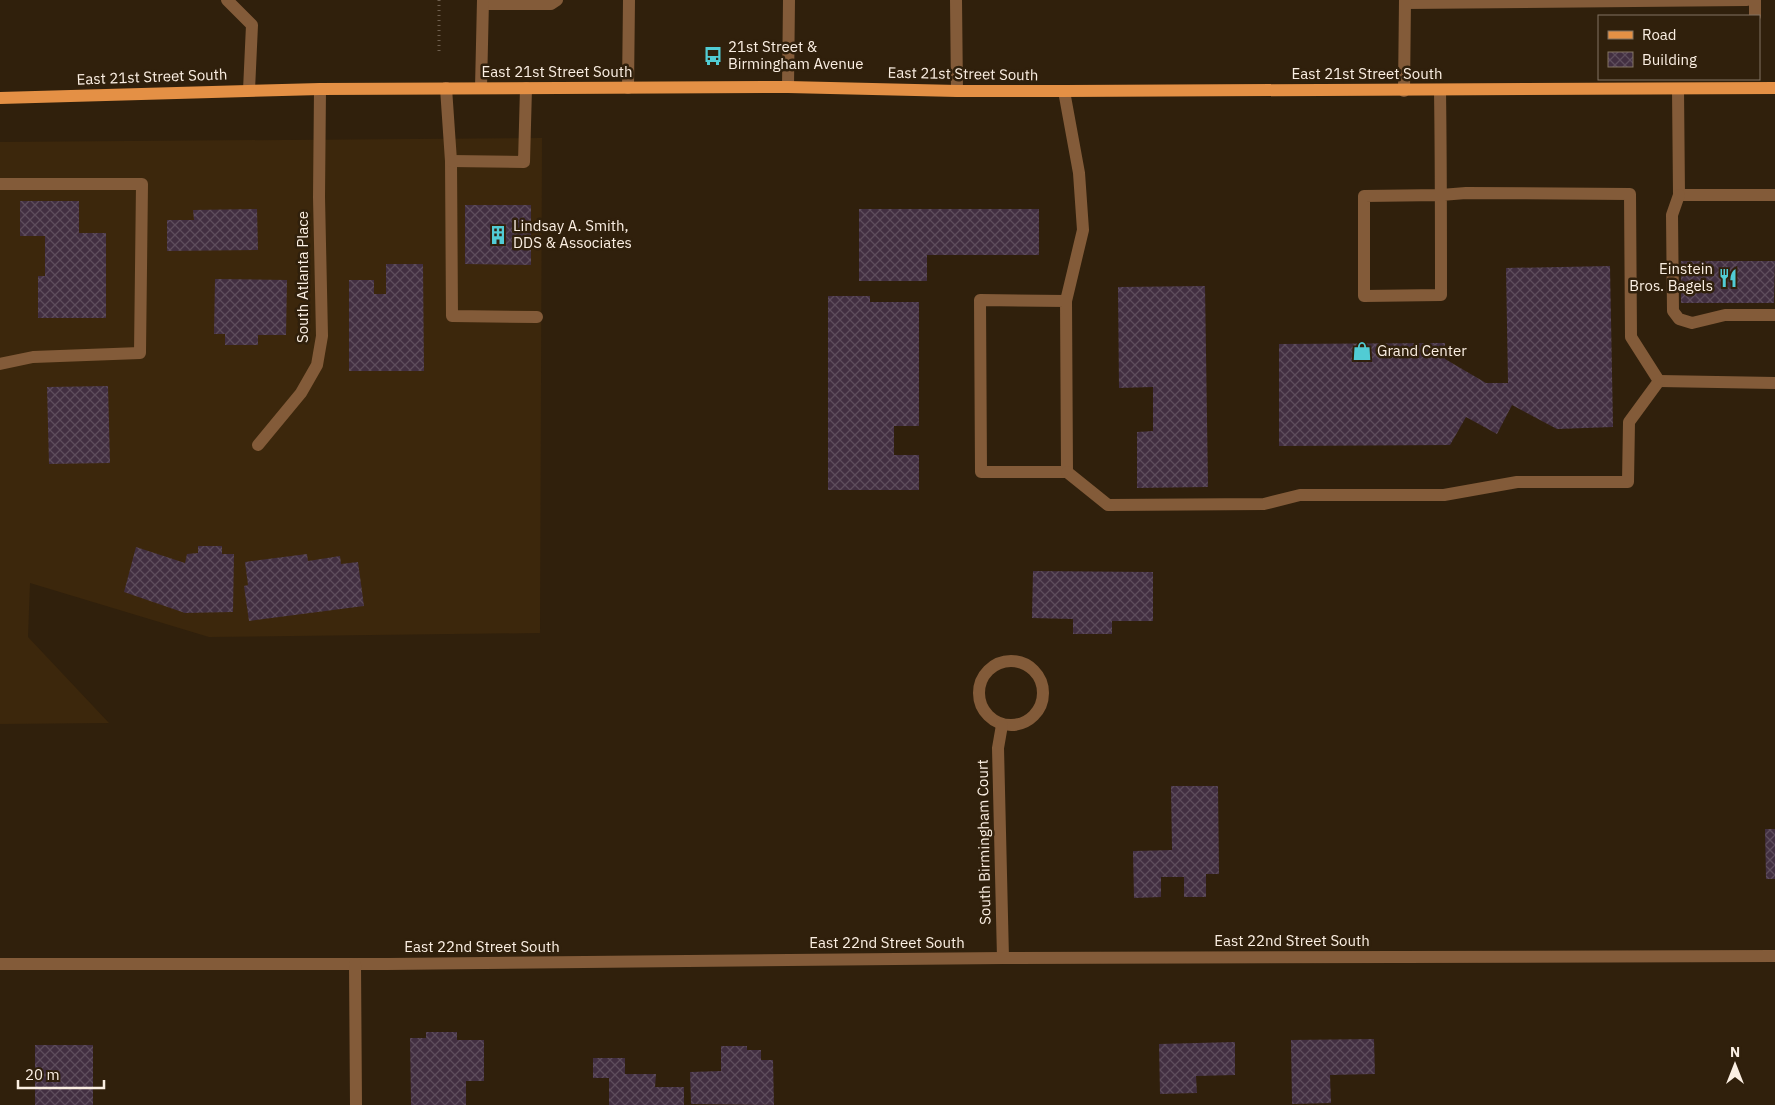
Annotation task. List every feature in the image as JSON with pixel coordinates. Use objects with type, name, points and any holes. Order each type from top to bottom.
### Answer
[{"type":"main road","name":"East 21st Street South","points":[[0,98],[320,88],[788,87],[957,91],[1404,91],[1678,88],[1754,83],[1775,88]]},
{"type":"street","points":[[227,0],[252,26],[249,90]]},
{"type":"street","points":[[481,88],[483,2],[551,4],[557,0]]},
{"type":"street","points":[[628,88],[629,0]]},
{"type":"street","points":[[788,87],[789,0]]},
{"type":"street","points":[[956,0],[957,91]]},
{"type":"street","points":[[1404,91],[1405,1],[1747,0]]},
{"type":"street","points":[[1755,0],[1755,15]]},
{"type":"street","name":"South Atlanta Place","points":[[258,445],[301,393],[316,365],[322,336],[319,197],[320,88]]},
{"type":"street","points":[[446,88],[451,161],[452,316],[537,317]]},
{"type":"street","points":[[451,161],[524,162],[526,88]]},
{"type":"street","points":[[1678,88],[1679,195],[1672,215],[1673,311],[1679,319],[1692,324],[1725,315],[1775,315]]},
{"type":"street","points":[[1440,90],[1440,195],[1441,294],[1364,296],[1364,196],[1440,195],[1466,194],[1630,194],[1631,337],[1659,381]]},
{"type":"street","points":[[1064,91],[1079,173],[1083,230],[1066,301],[1067,472]]},
{"type":"street","points":[[0,184],[142,184],[140,353],[33,357],[0,364]]},
{"type":"street","points":[[1679,195],[1775,195]]},
{"type":"street","points":[[1066,301],[980,300],[981,472],[1067,472],[1108,505],[1264,504],[1300,495],[1444,495],[1517,482],[1628,482],[1629,422],[1659,381]]},
{"type":"street","points":[[1659,381],[1775,383]]},
{"type":"street","points":[[1008,661],[1019,662],[1038,674],[1043,696],[1040,707],[1034,716],[1025,723],[1014,726],[1002,725],[992,720],[984,712],[979,702],[978,691],[981,680],[988,670],[996,664],[1008,661]]},
{"type":"street","name":"South Birmingham Court","points":[[1002,725],[998,748],[1003,958]]},
{"type":"street","name":"East 22nd Street South","points":[[0,964],[355,964],[1003,958],[1775,956]]},
{"type":"street","points":[[355,964],[356,1105]]},
{"type":"path","points":[[439,0],[439,51]]},
{"type":"shaded area","points":[[542,138],[540,633],[209,637],[30,583],[28,637],[109,723],[0,724],[0,142]]},
{"type":"building","points":[[20,201],[79,201],[79,233],[106,233],[106,318],[38,318],[38,276],[45,276],[45,236],[20,236]]},
{"type":"building","name":"Lindsay A. Smith, DDS & Associates","points":[[465,205],[531,205],[531,265],[465,264]]},
{"type":"building","points":[[257,209],[258,250],[167,251],[167,220],[194,220],[193,210]]},
{"type":"building","points":[[859,209],[1039,209],[1039,255],[927,255],[927,281],[859,281]]},
{"type":"building","name":"Einstein Bros. Bagels","points":[[1681,261],[1775,261],[1774,303],[1681,303]]},
{"type":"building","points":[[386,264],[423,264],[424,371],[349,371],[349,280],[374,280],[374,294],[386,294]]},
{"type":"building","name":"Grand Center","points":[[1610,266],[1613,427],[1557,429],[1512,405],[1497,434],[1466,417],[1450,445],[1279,446],[1279,344],[1445,343],[1445,359],[1486,383],[1508,383],[1506,268]]},
{"type":"building","points":[[215,279],[287,280],[286,335],[258,335],[258,345],[225,345],[225,334],[214,334]]},
{"type":"building","points":[[1205,286],[1208,487],[1137,488],[1137,432],[1153,431],[1153,387],[1119,388],[1118,287]]},
{"type":"building","points":[[828,296],[870,296],[870,302],[919,302],[919,426],[894,426],[894,455],[919,455],[919,490],[828,490]]},
{"type":"building","points":[[108,386],[110,463],[49,464],[47,387]]},
{"type":"building","points":[[198,546],[222,546],[222,554],[234,554],[233,612],[185,613],[124,592],[136,547],[185,563],[187,554],[198,553]]},
{"type":"building","points":[[307,554],[308,561],[340,556],[341,564],[358,562],[364,606],[249,621],[244,586],[248,585],[245,562]]},
{"type":"building","points":[[1033,571],[1153,572],[1153,621],[1112,621],[1112,634],[1073,634],[1073,619],[1032,618]]},
{"type":"building","points":[[1171,786],[1218,786],[1219,874],[1206,874],[1206,897],[1184,897],[1184,877],[1161,877],[1161,897],[1134,898],[1133,851],[1172,850]]},
{"type":"building","points":[[1765,829],[1775,829],[1775,879],[1766,879]]},
{"type":"building","points":[[426,1032],[457,1032],[457,1040],[484,1040],[484,1081],[466,1081],[466,1105],[411,1105],[410,1038],[426,1038]]},
{"type":"building","points":[[1374,1039],[1375,1074],[1330,1075],[1331,1103],[1292,1104],[1291,1040]]},
{"type":"building","points":[[1235,1042],[1235,1075],[1196,1076],[1197,1093],[1160,1094],[1159,1044]]},
{"type":"building","points":[[35,1045],[93,1045],[93,1105],[35,1105]]},
{"type":"building","points":[[721,1046],[747,1046],[747,1050],[761,1050],[761,1060],[773,1060],[774,1105],[691,1104],[690,1072],[721,1071]]},
{"type":"building","points":[[593,1058],[625,1058],[625,1074],[656,1074],[655,1087],[684,1087],[684,1105],[609,1105],[609,1078],[593,1078]]},
{"type":"place","name":"21st Street & Birmingham Avenue","points":[[713,56]]},
{"type":"place","name":"Lindsay A. Smith, DDS & Associates","points":[[498,235]]},
{"type":"place","name":"Einstein Bros. Bagels","points":[[1728,278]]},
{"type":"place","name":"Grand Center","points":[[1362,351]]}]
